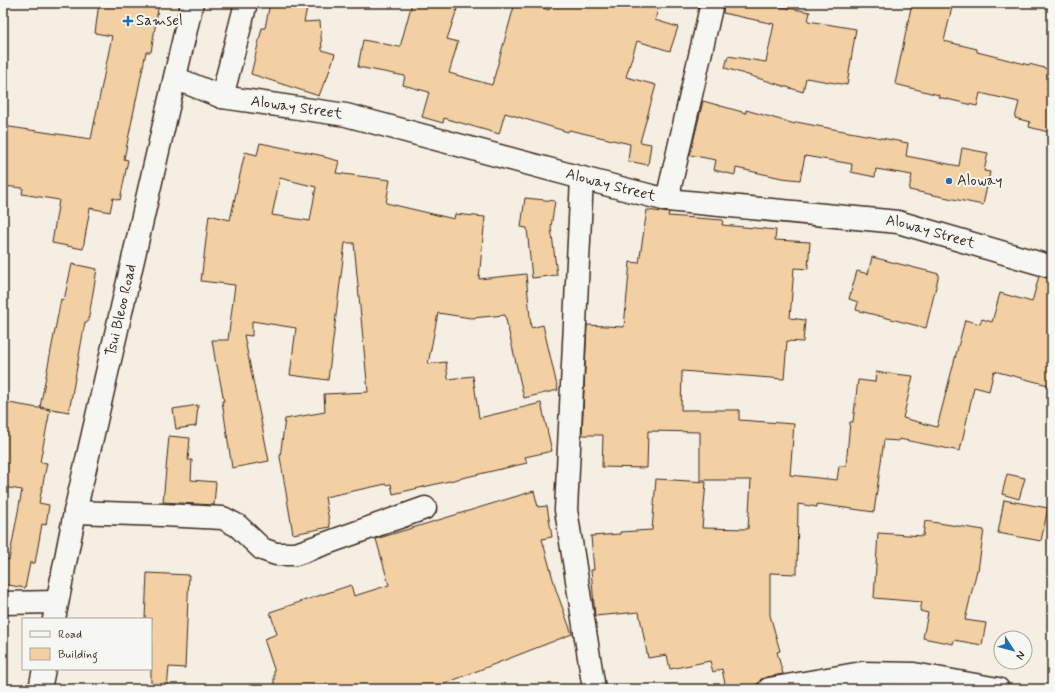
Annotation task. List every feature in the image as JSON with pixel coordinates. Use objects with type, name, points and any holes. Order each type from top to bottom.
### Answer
[{"type":"street","name":"Tsui Bleoo Road","points":[[55,611],[75,512],[192,3]]},
{"type":"street","points":[[222,97],[246,3]]},
{"type":"street","points":[[667,200],[712,3]]},
{"type":"street","name":"Aloway Street","points":[[175,78],[222,97],[346,115],[667,200],[898,222],[1052,267]]},
{"type":"street","points":[[582,178],[566,510],[594,689]]},
{"type":"street","points":[[75,512],[223,518],[238,526],[262,549],[276,554],[296,554],[425,508]]},
{"type":"street","points":[[3,603],[55,611]]},
{"type":"street","points":[[40,689],[44,670]]},
{"type":"street","points":[[769,689],[862,673],[914,674],[998,689]]},
{"type":"building","points":[[99,3],[159,3],[151,52],[146,52],[124,159],[128,160],[120,200],[113,198],[110,212],[90,208],[83,249],[52,243],[59,200],[22,194],[23,188],[3,186],[3,126],[91,139],[112,36],[95,33]]},
{"type":"building","points":[[270,3],[293,3],[292,5],[307,8],[304,22],[320,21],[322,50],[335,54],[326,81],[325,80],[319,96],[251,74],[262,28],[265,28]]},
{"type":"building","points":[[412,3],[459,3],[447,39],[458,42],[449,73],[492,85],[515,3],[527,3],[549,10],[550,3],[660,3],[655,20],[678,27],[670,51],[637,41],[626,77],[656,85],[640,142],[651,144],[648,165],[628,161],[630,144],[569,130],[568,132],[505,113],[499,134],[444,118],[443,123],[422,117],[429,92],[403,85],[405,76],[358,67],[363,40],[400,47]]},
{"type":"building","points":[[724,3],[777,3],[776,6],[810,12],[808,21],[856,29],[847,85],[806,78],[803,92],[725,68],[728,56],[766,62],[774,24],[723,13]]},
{"type":"building","points":[[912,3],[953,3],[944,41],[977,49],[977,52],[1052,70],[1047,89],[1052,90],[1052,133],[1029,127],[1030,122],[1015,118],[1019,102],[980,93],[977,106],[938,97],[939,95],[895,84]]},
{"type":"building","points":[[703,101],[746,113],[746,110],[795,124],[796,122],[908,143],[906,156],[959,166],[962,148],[988,153],[984,171],[990,172],[983,205],[909,190],[912,175],[876,169],[875,177],[851,172],[852,164],[805,156],[800,180],[782,178],[736,168],[735,175],[714,170],[716,160],[690,155]]},
{"type":"building","points":[[260,143],[324,156],[339,161],[336,173],[390,180],[386,203],[454,219],[455,214],[485,217],[479,279],[526,274],[531,328],[543,325],[558,390],[524,398],[505,315],[471,318],[438,313],[428,364],[446,362],[448,379],[473,376],[479,418],[541,403],[552,451],[525,457],[527,463],[393,494],[391,484],[386,484],[325,497],[330,527],[293,534],[280,457],[285,419],[325,412],[324,394],[368,392],[354,243],[345,243],[328,380],[290,375],[296,328],[252,321],[252,336],[244,335],[269,461],[232,468],[222,401],[224,401],[212,340],[228,340],[235,285],[201,281],[209,215],[230,220],[245,152],[257,155]],"holes":[[[280,178],[316,187],[310,221],[272,215]]]},
{"type":"building","points":[[525,198],[555,201],[551,227],[557,275],[532,278],[527,228],[521,227]]},
{"type":"building","points":[[647,210],[669,213],[668,216],[723,220],[722,225],[776,230],[775,240],[810,242],[808,269],[794,268],[790,318],[805,320],[803,342],[787,341],[784,379],[682,371],[681,410],[739,410],[739,420],[794,424],[790,475],[837,480],[839,466],[846,466],[850,422],[853,422],[858,380],[875,382],[876,372],[913,376],[903,418],[937,427],[965,320],[980,324],[982,319],[992,322],[1000,293],[1032,302],[1039,276],[1052,279],[1052,386],[994,371],[989,391],[974,387],[960,451],[899,439],[899,441],[884,440],[874,512],[817,504],[817,507],[798,504],[797,574],[770,573],[770,615],[780,651],[777,652],[783,674],[761,679],[758,684],[739,689],[726,689],[722,669],[713,672],[710,661],[670,669],[667,655],[648,658],[639,612],[595,616],[591,570],[594,570],[591,536],[652,530],[656,479],[706,482],[702,528],[748,529],[751,480],[700,480],[700,432],[648,431],[647,468],[602,467],[603,435],[582,435],[587,325],[624,327],[630,262],[639,263]]},
{"type":"building","points":[[872,257],[939,274],[926,328],[856,310],[858,302],[849,299],[857,271],[868,274]]},
{"type":"building","points":[[72,264],[97,269],[88,322],[85,322],[69,412],[40,407],[61,299],[64,300]]},
{"type":"building","points":[[3,402],[50,410],[40,462],[47,463],[39,503],[49,505],[46,525],[42,524],[35,563],[30,563],[25,588],[3,584],[3,558],[9,560],[22,490],[3,487]]},
{"type":"building","points":[[198,405],[196,426],[176,429],[173,409]]},
{"type":"building","points":[[169,436],[190,438],[188,460],[192,460],[191,480],[216,482],[214,505],[163,502]]},
{"type":"building","points":[[1007,474],[1025,478],[1019,499],[1002,494]]},
{"type":"building","points":[[534,491],[538,507],[547,506],[552,537],[542,539],[556,590],[572,634],[441,685],[442,689],[274,689],[274,669],[264,639],[277,634],[270,612],[351,585],[354,596],[389,585],[376,539]]},
{"type":"building","points":[[1004,500],[1048,508],[1041,541],[998,533]]},
{"type":"building","points":[[925,521],[984,530],[978,570],[965,620],[986,623],[982,645],[954,640],[953,644],[923,638],[928,613],[920,611],[922,602],[874,598],[878,533],[923,536]]},
{"type":"building","points":[[147,573],[189,575],[185,668],[169,667],[167,689],[151,689],[152,618],[145,618]]},
{"type":"place","name":"Samsel","points":[[128,21]]},
{"type":"place","name":"Aloway","points":[[949,181]]}]
